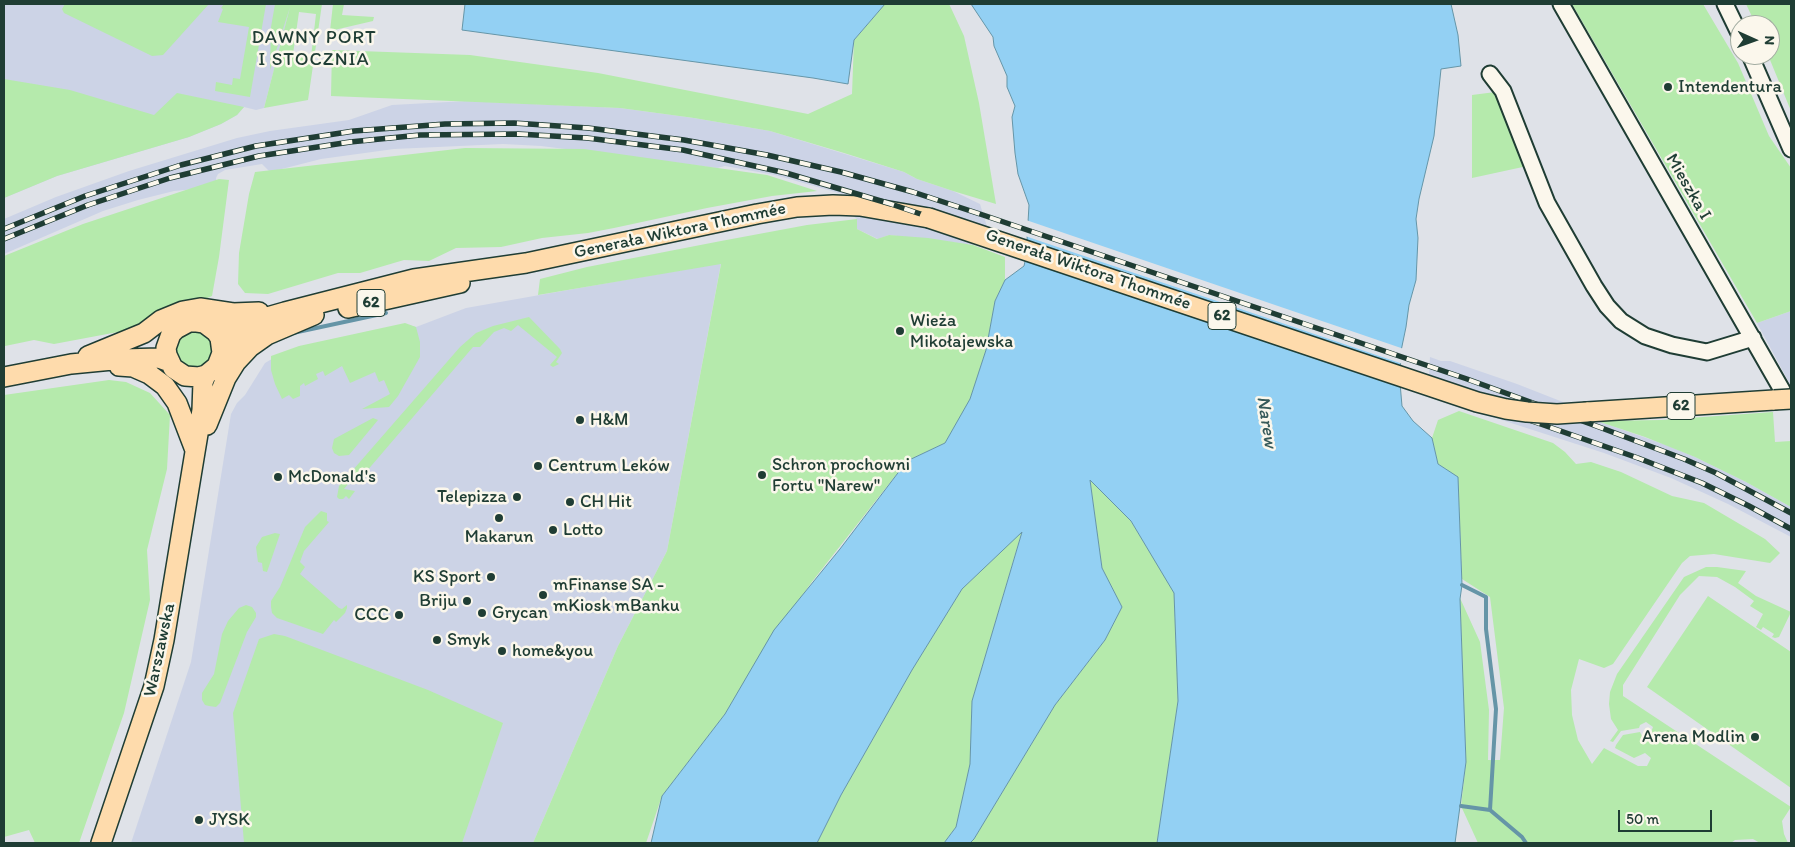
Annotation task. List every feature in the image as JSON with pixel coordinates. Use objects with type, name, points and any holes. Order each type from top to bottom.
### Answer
[{"type":"main road","name":"Generała Wiktora Thommée","points":[[213,329],[229,328],[414,279],[526,263],[778,210],[814,206],[850,206],[900,212],[945,222],[1477,402],[1506,409],[1538,413],[1587,412],[1782,396]]},
{"type":"main road","name":"Generała Wiktora Thommée","points":[[222,352],[231,343],[246,335],[278,323],[479,279],[526,263]]},
{"type":"main road","name":"62","points":[[85,361],[144,333],[161,320],[183,311],[200,308],[233,313],[285,312]]},
{"type":"main road","points":[[195,452],[217,397],[236,362],[250,347],[267,335],[314,315]]},
{"type":"main road","name":"62","points":[[4,378],[168,341],[176,329],[189,322],[204,323],[213,329]]},
{"type":"main road","points":[[213,329],[220,338],[222,352]]},
{"type":"main road","points":[[168,341],[166,348],[174,368],[185,376],[199,377],[206,375]]},
{"type":"main road","name":"62","points":[[206,375],[217,366],[222,352]]},
{"type":"main road","name":"62","points":[[85,361],[159,358],[170,362]]},
{"type":"main road","points":[[85,361],[133,367],[149,374],[165,386],[177,403],[195,452]]},
{"type":"main road","name":"Warszawska","points":[[101,843],[154,686],[164,640],[202,410],[206,375]]},
{"type":"main road","name":"Warszawska","points":[[185,376],[195,452]]},
{"type":"street","name":"Mieszka I","points":[[1561,4],[1753,338],[1782,396]]},
{"type":"street","points":[[1724,4],[1730,16]]},
{"type":"street","points":[[1754,65],[1791,149]]},
{"type":"street","points":[[1490,74],[1504,91],[1547,203],[1594,286],[1607,306],[1621,321],[1645,336],[1672,345],[1708,352],[1753,338]]},
{"type":"shaded area","points":[[4,4],[291,4],[264,108],[256,110],[244,107],[237,115],[221,124],[189,137],[57,176],[4,198]]},
{"type":"shaded area","points":[[467,101],[620,108],[770,131],[904,172],[917,179],[953,191],[980,204],[989,233],[974,238],[973,245],[889,235],[878,239],[857,229],[857,219],[852,215],[853,197],[775,175],[725,166],[717,168],[541,146],[503,144],[394,149],[321,159],[270,172],[262,164],[225,170],[218,174],[216,178],[217,187],[174,191],[103,211],[4,254],[4,219],[56,197],[129,171],[237,138],[270,131],[349,120],[392,105]]},
{"type":"shaded area","points":[[721,263],[667,551],[618,646],[533,843],[131,843],[191,662],[231,414],[265,363],[284,352],[405,324],[416,327],[466,308]]},
{"type":"shaded area","points":[[1791,311],[1791,386],[1757,323]]},
{"type":"shaded area","points":[[1430,357],[1441,361],[1450,361],[1568,404],[1569,411],[1669,446],[1746,482],[1791,507],[1791,537],[1728,504],[1671,478],[1604,453],[1440,400],[1442,394],[1429,374]]},
{"type":"green space","points":[[65,4],[209,4],[163,55],[152,56],[64,13],[62,9]]},
{"type":"green space","points":[[224,4],[266,4],[250,97],[215,91],[216,82],[232,85],[233,78],[240,79],[249,27],[218,22],[223,9],[221,8]]},
{"type":"green space","points":[[275,4],[322,4],[308,100],[264,108],[290,7],[270,70],[271,27]],"holes":[[[299,12],[316,14],[311,57],[293,54]]]},
{"type":"green space","points":[[333,4],[344,4],[342,15],[374,17],[373,21],[330,31]]},
{"type":"green space","points":[[885,4],[949,4],[964,36],[979,103],[996,204],[917,179],[904,172],[770,131],[694,118],[620,108],[331,96],[332,50],[470,55],[598,73],[808,114],[852,94],[854,40]]},
{"type":"green space","points":[[1572,4],[1703,4],[1730,50],[1730,65],[1739,65],[1769,136],[1791,168],[1791,311],[1757,323]]},
{"type":"green space","points":[[1746,4],[1791,4],[1791,111],[1772,65],[1780,65],[1780,15],[1751,15]]},
{"type":"green space","points":[[4,79],[70,90],[154,115],[177,93],[244,107],[237,115],[221,124],[189,137],[57,176],[4,198]]},
{"type":"green space","points":[[1503,91],[1532,165],[1472,178],[1472,95]]},
{"type":"green space","points":[[465,148],[584,149],[767,175],[817,191],[772,196],[588,233],[542,238],[501,247],[456,248],[429,261],[404,260],[360,273],[338,273],[268,294],[245,293],[238,284],[239,253],[249,194],[255,172]]},
{"type":"green space","points":[[219,179],[229,180],[212,296],[203,300],[165,308],[134,329],[54,344],[34,340],[4,345],[4,256],[83,224]]},
{"type":"green space","points":[[857,219],[857,229],[877,239],[889,235],[928,238],[973,245],[1005,257],[1005,280],[995,301],[986,350],[970,400],[945,443],[907,461],[811,583],[753,667],[725,714],[662,796],[646,843],[533,843],[618,646],[667,551],[721,264],[538,295],[540,279],[587,267],[721,241],[807,225]]},
{"type":"green space","points":[[529,317],[560,349],[562,353],[556,362],[559,364],[553,367],[550,365],[557,357],[518,325],[511,331],[504,328],[494,332],[480,347],[473,347],[366,472],[357,473],[344,489],[355,491],[349,499],[346,496],[343,499],[337,497],[339,486],[460,347],[476,333],[493,326]]},
{"type":"green space","points":[[405,323],[416,327],[420,342],[420,357],[398,396],[389,407],[362,409],[390,394],[384,380],[379,382],[375,372],[350,383],[342,366],[325,376],[323,371],[316,374],[318,379],[305,386],[304,383],[300,386],[300,396],[293,399],[289,395],[282,399],[271,370],[271,356],[299,346]]},
{"type":"green space","points":[[194,331],[207,337],[213,350],[207,363],[194,369],[181,363],[175,350],[181,337]]},
{"type":"green space","points":[[109,380],[126,382],[150,393],[170,415],[167,469],[147,550],[150,600],[124,713],[79,843],[35,843],[29,830],[4,837],[4,395]]},
{"type":"green space","points":[[1459,411],[1553,443],[1576,464],[1591,462],[1621,472],[1672,496],[1704,503],[1765,539],[1780,553],[1770,563],[1714,554],[1690,556],[1682,563],[1613,664],[1604,668],[1579,659],[1571,690],[1572,715],[1578,740],[1592,764],[1604,748],[1638,766],[1647,766],[1651,758],[1645,753],[1634,758],[1615,748],[1623,735],[1640,732],[1642,736],[1650,735],[1653,727],[1646,722],[1640,725],[1639,728],[1621,731],[1613,742],[1610,741],[1618,730],[1611,719],[1609,704],[1610,692],[1617,674],[1684,577],[1706,567],[1746,571],[1738,583],[1756,596],[1791,612],[1779,637],[1772,637],[1774,634],[1763,627],[1761,630],[1756,627],[1763,614],[1750,606],[1754,601],[1717,577],[1699,576],[1680,595],[1623,685],[1623,696],[1791,807],[1782,821],[1788,843],[1760,843],[1753,839],[1735,840],[1731,843],[1478,843],[1461,806],[1466,762],[1460,598],[1480,642],[1489,710],[1488,760],[1500,760],[1504,708],[1490,597],[1462,579],[1458,478],[1438,464],[1432,438],[1438,420]]},
{"type":"green space","points":[[1773,412],[1775,442],[1791,441],[1791,507],[1695,457],[1645,437],[1597,421],[1661,420]]},
{"type":"green space","points":[[373,418],[378,420],[349,455],[339,456],[334,453],[332,448],[334,439]]},
{"type":"green space","points":[[1090,479],[1131,521],[1174,592],[1178,701],[1157,842],[970,843],[1055,705],[1105,640],[1122,607],[1102,568]]},
{"type":"green space","points":[[321,511],[327,513],[327,521],[329,522],[304,551],[300,562],[305,567],[300,574],[339,608],[342,609],[347,605],[345,613],[336,622],[334,620],[323,634],[277,618],[272,613],[271,607],[271,601],[280,587],[305,527]]},
{"type":"green space","points":[[1022,531],[972,701],[970,764],[956,827],[944,843],[817,843],[841,795],[912,670],[962,589]]},
{"type":"green space","points":[[275,533],[280,534],[267,572],[263,571],[262,563],[258,562],[256,547],[262,537]]},
{"type":"green space","name":"Arena Modlin","points":[[1708,596],[1791,652],[1791,788],[1647,687]]},
{"type":"green space","points":[[246,605],[252,607],[256,617],[247,632],[220,703],[216,707],[205,705],[202,700],[202,693],[214,674],[222,634],[228,621],[239,608]]},
{"type":"green space","points":[[274,634],[285,636],[428,690],[503,723],[462,843],[244,843],[233,713],[259,639]]},
{"type":"water","points":[[465,4],[885,4],[854,40],[848,84],[462,30]]},
{"type":"water","name":"Narew","points":[[971,4],[1451,4],[1458,35],[1461,66],[1441,69],[1434,136],[1416,219],[1418,238],[1416,280],[1409,305],[1401,351],[1400,383],[1402,406],[1413,421],[1432,438],[1438,464],[1458,477],[1466,762],[1455,843],[1157,843],[1178,701],[1174,593],[1131,521],[1090,480],[1102,568],[1122,607],[1105,640],[1055,705],[970,843],[944,843],[956,827],[970,764],[972,701],[1022,532],[962,589],[912,670],[841,795],[817,843],[651,843],[662,796],[725,714],[774,630],[840,549],[907,461],[945,443],[970,399],[986,350],[995,301],[1005,280],[1024,266],[1029,205],[1018,174],[1015,153],[1012,117],[1015,106],[1007,87],[1007,76],[994,46],[993,37]]},
{"type":"pier","points":[[1026,220],[1404,349],[1403,364],[1025,236]]},
{"type":"waterway","points":[[293,333],[386,313]]},
{"type":"waterway","points":[[1462,585],[1486,597],[1486,629],[1496,709],[1490,810]]},
{"type":"waterway","points":[[1461,806],[1490,810],[1522,837],[1526,843]]},
{"type":"railway","points":[[4,229],[85,196],[181,165],[256,146],[354,131],[445,124],[514,123],[588,128],[684,140],[767,155],[841,172],[913,192],[983,215],[1467,379],[1599,427],[1716,473],[1791,513]]},
{"type":"railway","points":[[4,239],[88,205],[170,178],[259,156],[350,142],[420,135],[518,134],[587,138],[683,150],[786,173],[891,204],[1532,421],[1638,458],[1702,483],[1791,529]]},
{"type":"place","name":"Intendentura","points":[[1668,87]]},
{"type":"place","name":"Wieża Mikołajewska","points":[[900,331]]},
{"type":"place","name":"H&M","points":[[580,420]]},
{"type":"place","name":"Centrum Leków","points":[[538,466]]},
{"type":"place","name":"Schron prochowni Fortu \"Narew\"","points":[[762,475]]},
{"type":"place","name":"McDonald's","points":[[278,477]]},
{"type":"place","name":"Telepizza","points":[[517,497]]},
{"type":"place","name":"CH Hit","points":[[570,502]]},
{"type":"place","name":"Makarun","points":[[499,518]]},
{"type":"place","name":"Lotto","points":[[553,530]]},
{"type":"place","name":"KS Sport","points":[[491,577]]},
{"type":"place","name":"mFinanse SA - mKiosk mBanku","points":[[543,595]]},
{"type":"place","name":"Briju","points":[[467,601]]},
{"type":"place","name":"Grycan","points":[[482,613]]},
{"type":"place","name":"CCC","points":[[399,615]]},
{"type":"place","name":"Smyk","points":[[437,640]]},
{"type":"place","name":"home&you","points":[[502,651]]},
{"type":"place","name":"Arena Modlin","points":[[1755,737]]},
{"type":"place","name":"JYSK","points":[[199,820]]},
{"type":"district","name":"DAWNY PORT I STOCZNIA","points":[[314,49]]}]
